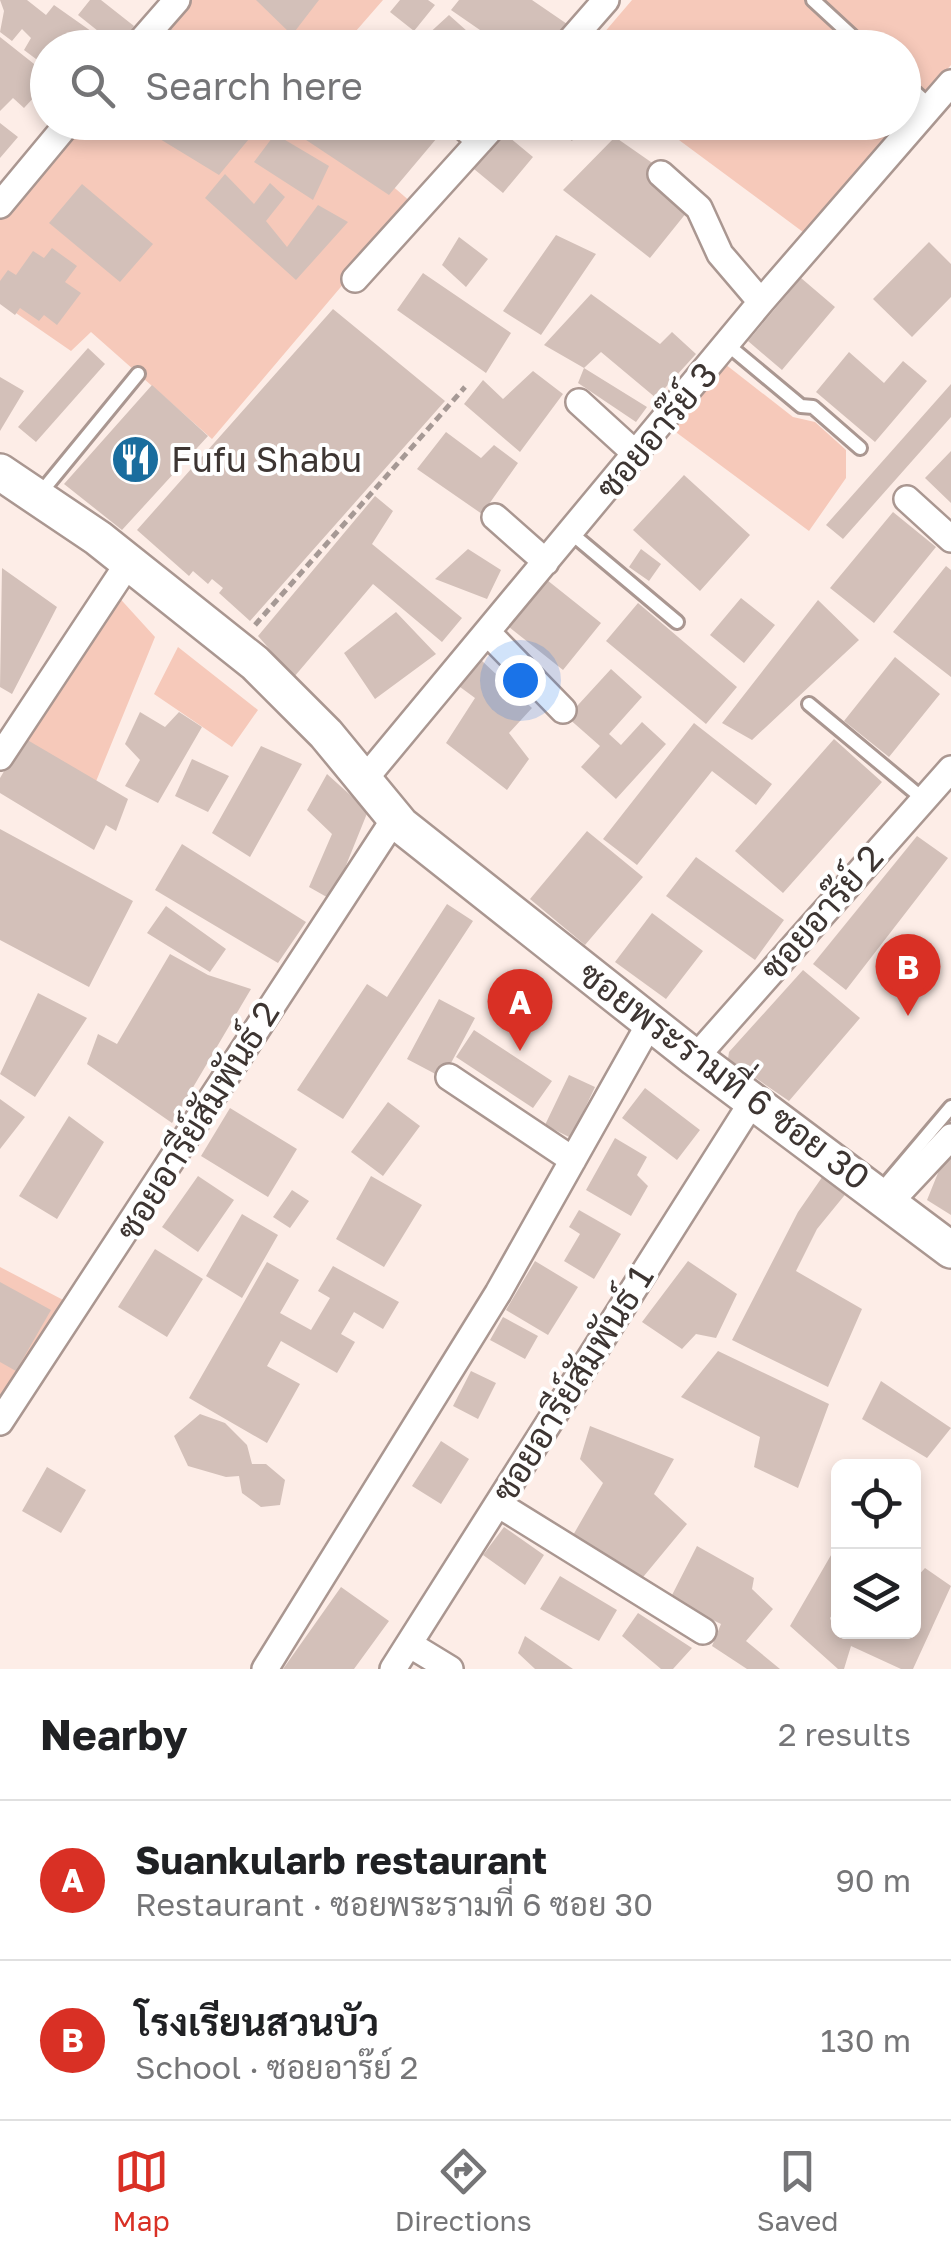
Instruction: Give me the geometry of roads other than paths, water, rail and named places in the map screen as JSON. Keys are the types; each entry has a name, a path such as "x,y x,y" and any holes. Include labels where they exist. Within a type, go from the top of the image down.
{"street":[{"path":"151,30 177,0"},
{"path":"580,30 606,0"},
{"name":"ซอยอาร๊ย์ 3","path":"921,118 951,83"},
{"path":"0,205 54,140"},
{"path":"355,279 481,140"},
{"name":"ซอยอาร๊ย์ 3","path":"364,781 729,346 761,302 902,140"},
{"path":"661,174 698,208 720,254 761,302"},
{"path":"578,402 637,455"},
{"name":"ซอยพระรามที่ 6 ซอย 30","path":"0,472 129,562 255,663 326,734 395,818 695,1058 951,1250"},
{"path":"907,499 951,540"},
{"path":"494,517 546,562"},
{"path":"0,756 129,562"},
{"path":"487,632 563,710"},
{"name":"ซอยอาร๊ย์ 2","path":"695,1058 951,769"},
{"name":"ซอยอารีย์สัมพันธ์ 2","path":"0,1422 395,818"},
{"path":"265,1669 498,1294 651,1022"},
{"path":"449,1077 573,1160"},
{"name":"ซอยอารีย์สัมพันธ์ 1","path":"393,1669 754,1099"},
{"path":"884,1198 951,1136"},
{"path":"498,1504 704,1631"},
{"path":"408,1644 450,1669"}],"lane":[{"path":"812,0 845,30"},
{"path":"921,98 931,107"},
{"path":"729,346 800,406 814,407 860,448"},
{"path":"38,496 138,374"},
{"path":"570,533 678,622"},
{"path":"809,704 922,798"},
{"path":"884,1198 951,1106"}],"place":[{"name":"Fufu Shabu","path":"136,460"},
{"name":"โรงเรียนสวนบัว","path":"908,1016"},
{"name":"Suankularb restaurant","path":"520,1051"}]}
